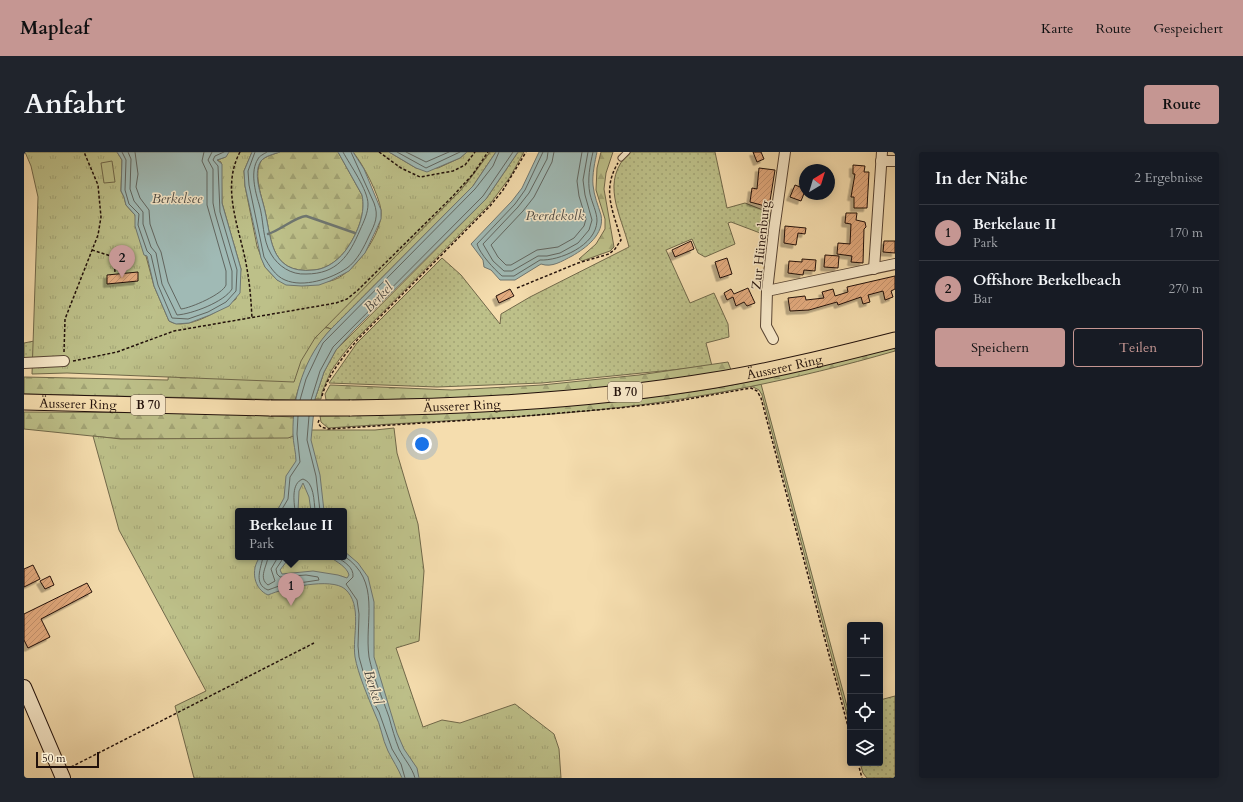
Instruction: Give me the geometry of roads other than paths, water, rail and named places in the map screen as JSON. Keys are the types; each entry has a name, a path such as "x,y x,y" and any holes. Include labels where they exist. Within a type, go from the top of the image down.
{"main road":[{"name":"Äusserer Ring","path":"24,402 271,408 350,408 402,407 514,401 627,391 714,380 770,370 895,340"}],"street":[{"name":"Zur Hünenburg","path":"773,339 768,333 766,326 767,291 785,152"},
{"path":"874,269 881,156 895,161"},
{"path":"767,291 895,264"},
{"path":"24,362 64,361"},
{"path":"24,687 62,775"}],"lane":[{"path":"621,158 627,152"}],"water":[{"name":"Berkelsee","path":"117,152 229,152 226,157 217,160 222,164 222,203 241,269 240,293 229,306 189,323 176,324 169,321 154,286 147,256 144,255 135,226 135,215 126,205 121,191 122,160"},
{"path":"252,152 280,152 270,155 261,161 257,176 274,250 287,266 299,270 314,270 324,268 342,255 352,241 360,222 363,208 362,195 338,152 353,152 364,169 381,210 381,219 365,253 349,271 319,285 302,286 286,285 277,280 265,267 261,258 245,186 244,171"},
{"path":"389,152 467,152 460,158 427,172 416,168"},
{"name":"Berkel","path":"496,152 518,152 486,199 354,330 336,350 324,372 315,399 311,440 320,475 324,508 311,508 309,497 303,483 299,491 298,508 279,508 284,498 286,476 296,461 293,420 298,391 307,364 314,351 331,329 473,186"},
{"name":"Peerdekolk","path":"539,152 597,152 593,181 594,193 601,215 600,228 593,240 588,245 564,260 553,265 541,264 515,280 500,280 491,270 484,267 483,260 471,244 512,201 522,188"},
{"name":"Berkel","path":"347,554 358,563 368,577 374,602 374,657 397,733 404,749 417,768 419,778 402,778 386,746 379,723 356,664 354,649 356,621 354,603 345,589 329,584 319,584 285,589 268,595 259,588 254,573 258,560 288,560 280,570 282,574 313,571 347,578 349,575 348,572 334,560 347,560"}],"waterway":[{"path":"268,234 306,216 355,233"}],"place":[{"name":"Offshore Berkelbeach","path":"122,278"},
{"name":"Berkelaue II","path":"291,606"}]}
